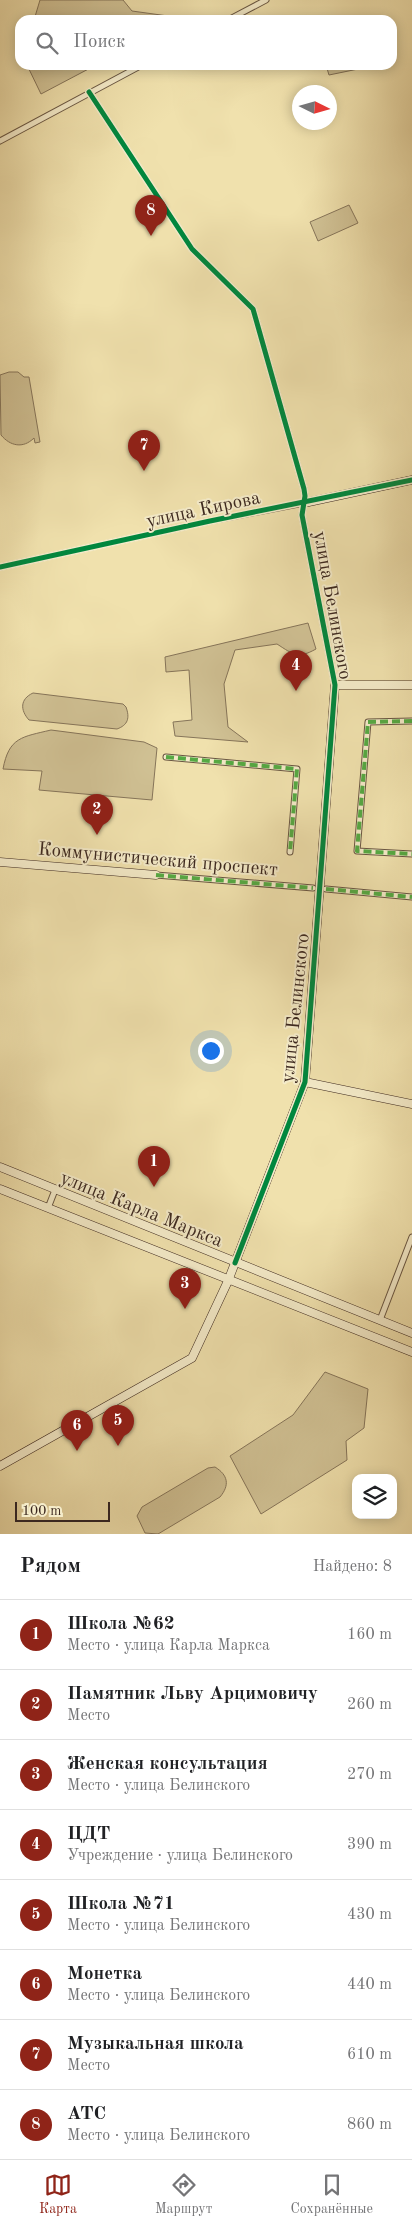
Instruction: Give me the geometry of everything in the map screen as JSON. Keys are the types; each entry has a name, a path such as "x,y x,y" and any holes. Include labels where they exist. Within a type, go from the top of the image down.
{"street":[{"path":"238,15 266,0"},
{"path":"0,141 132,70"},
{"name":"улица Белинского","path":"0,1466 192,1358 228,1281 305,1082 335,685 302,515 304,489 253,309 192,249 160,203 89,92"},
{"name":"улица Кирова","path":"0,567 210,521 412,480"},
{"path":"335,685 412,685"},
{"path":"412,721 368,722 357,851 412,854"},
{"path":"166,757 297,769 290,852"},
{"name":"Коммунистический проспект","path":"0,862 313,888"},
{"path":"326,889 412,897"},
{"path":"305,1082 412,1104"},
{"name":"улица Карла Маркса","path":"0,1167 412,1333"},
{"name":"улица Карла Маркса","path":"0,1189 228,1281 412,1352"},
{"path":"48,1208 55,1190"},
{"path":"380,1320 412,1237"}],"shaded area":[{"path":"40,0 123,0 132,11 161,15 36,15"},
{"path":"29,70 87,70 41,94"},
{"path":"328,70 353,70 329,75"},
{"path":"349,205 358,223 318,241 310,222"},
{"path":"18,372 24,377 29,377 40,442 35,443 34,438 25,444 17,445 8,442 1,435 0,375"},
{"path":"308,623 316,649 305,654 296,654 277,644 235,650 224,684 228,727 248,742 175,736 173,722 192,720 189,670 166,672 165,657"},
{"path":"33,693 123,704 126,707 128,718 124,725 117,729 29,720 24,712 23,705 26,698"},
{"path":"51,730 144,742 157,748 152,800 39,790 42,771 3,769 13,744 25,737"},
{"path":"325,1372 368,1389 364,1428 346,1441 347,1460 261,1514 230,1456 293,1415"},
{"path":"215,1467 223,1473 226,1480 225,1488 220,1497 158,1534 145,1533 137,1516 142,1507 208,1468"}],"marked path":[{"path":"412,721 368,722 357,851 412,854"},
{"path":"166,757 297,769 290,852"},
{"path":"156,875 313,888"},
{"path":"326,889 412,897"}],"cycle path":[{"path":"89,92 192,249 253,309 304,489 305,496 302,515 335,685 305,1082 235,1263"},
{"path":"0,567 210,521 412,480"}],"place":[{"name":"АТС","path":"151,236"},
{"name":"Музыкальная школа","path":"144,471"},
{"name":"ЦДТ","path":"296,691"},
{"name":"Памятник Льву Арцимовичу","path":"97,835"},
{"name":"Школа №62","path":"154,1187"},
{"name":"Женская консультация","path":"185,1309"},
{"name":"Школа №71","path":"118,1446"},
{"name":"Монетка","path":"77,1451"}]}
